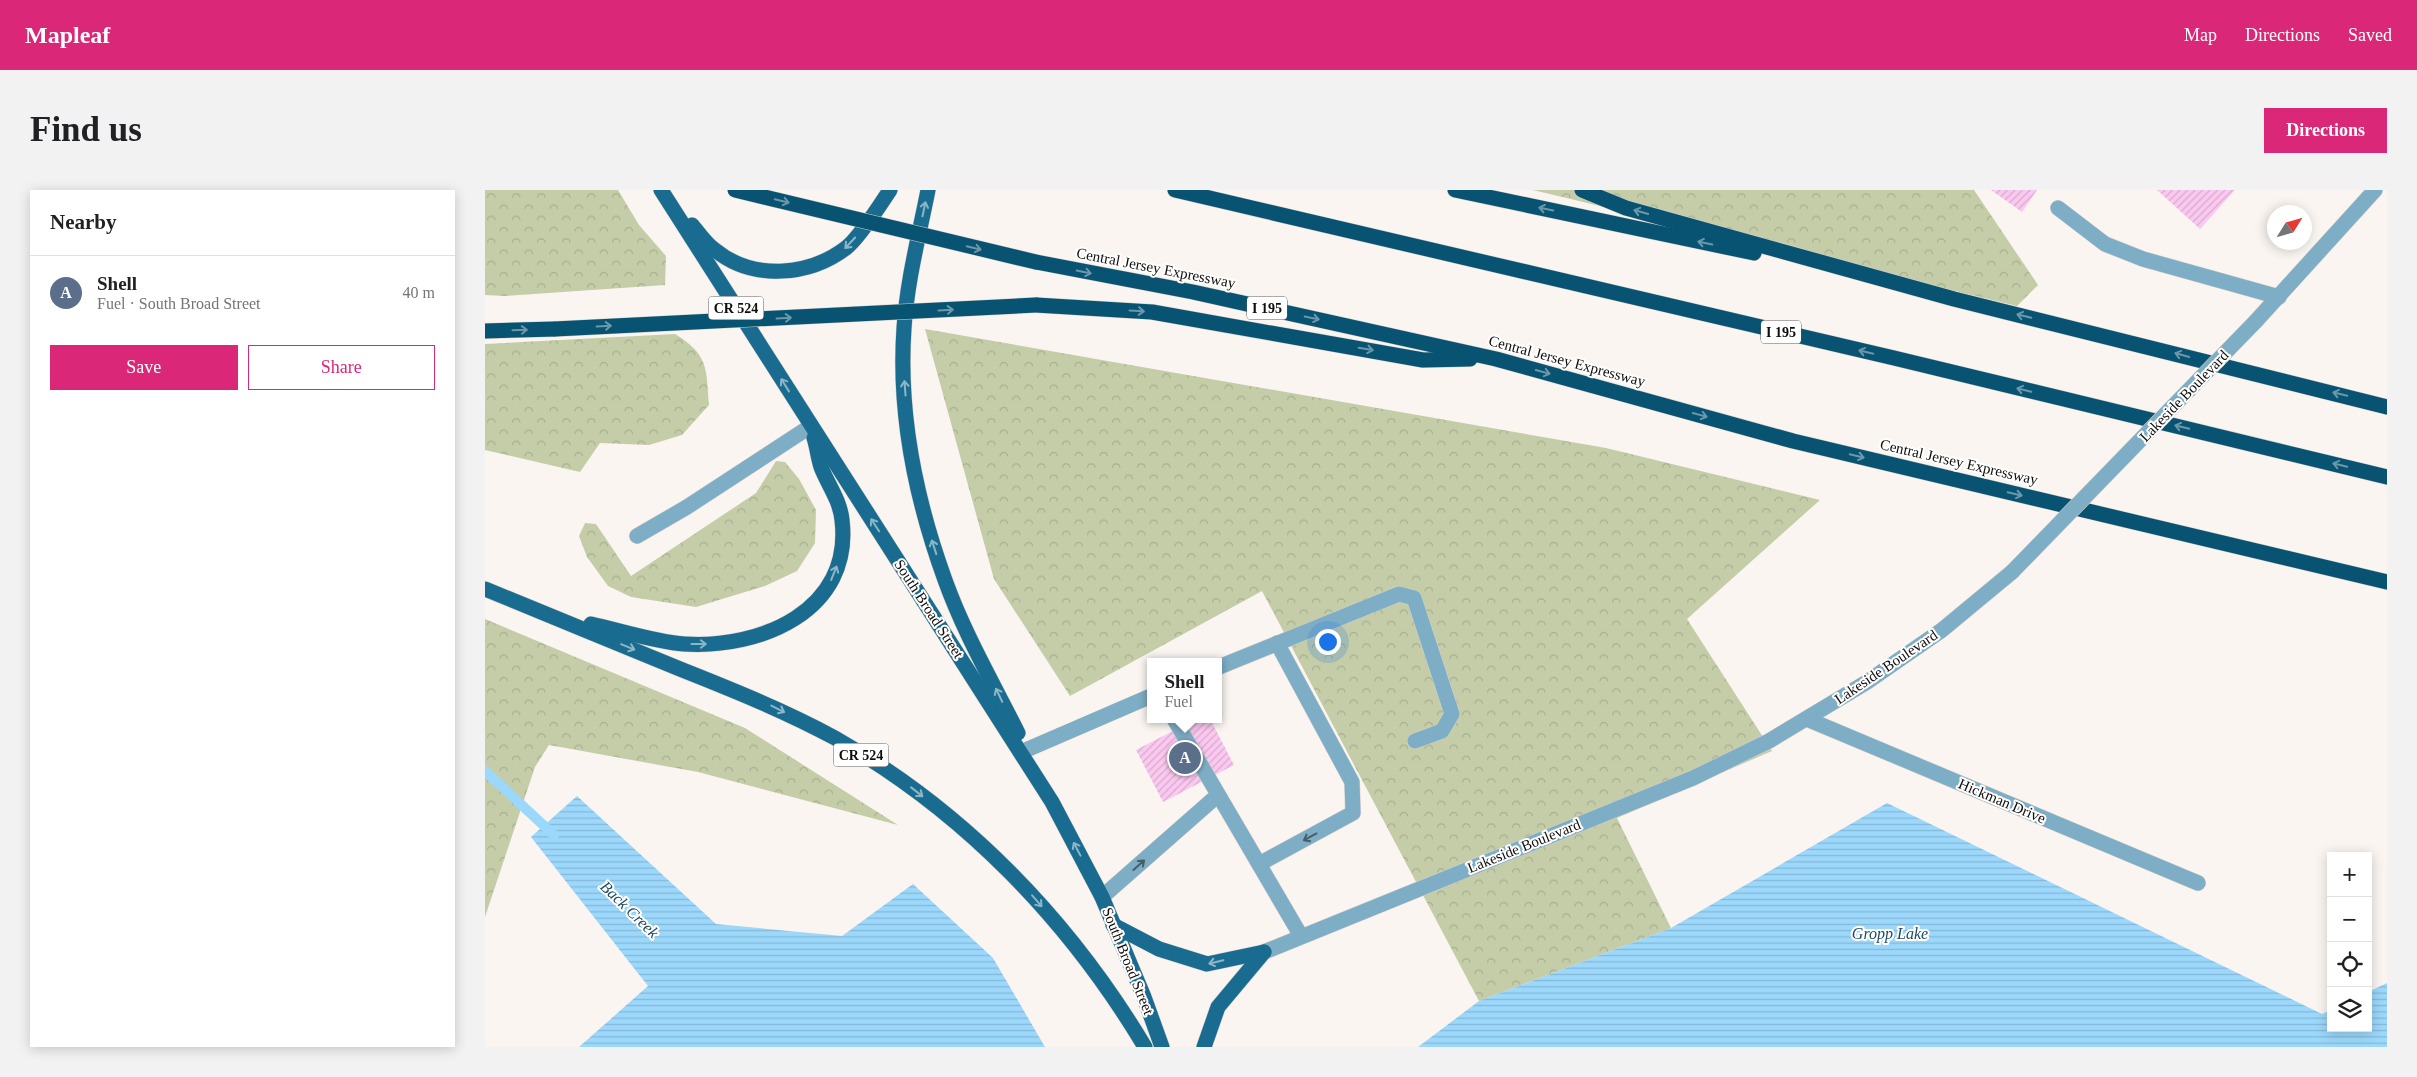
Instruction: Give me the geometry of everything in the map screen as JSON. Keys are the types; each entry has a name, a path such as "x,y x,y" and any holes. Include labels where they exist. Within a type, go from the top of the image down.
{"highway":[{"name":"Central Jersey Expressway","path":"735,190 1036,262 1193,292 1496,359 1793,441 2387,582"},
{"name":"I 195","path":"1175,190 1894,358 2387,477"},
{"path":"1455,190 1890,282"},
{"path":"1582,190 1626,208 1890,282 2387,406"},
{"path":"485,331 1036,305 1152,312 1423,360 1496,359"}],"main road":[{"path":"662,190 715,250 738,264 767,272 797,271 823,262 848,247 890,190"},
{"name":"South Broad Street","path":"662,190 1052,802 1102,897 1144,997 1161,1047"},
{"path":"928,190 909,282 904,329 904,376 909,439 922,508 945,580 1052,802"},
{"path":"548,615 683,644 732,642 761,635 797,618 818,601 834,577 842,551 842,520 837,498 821,467 811,426"},
{"name":"South Broad Street","path":"485,589 770,705 835,739 909,786 967,832 1021,882 1078,948 1121,1007 1145,1047"},
{"path":"1113,925 1159,949 1207,964 1263,952"},
{"path":"1204,1047 1217,1007 1263,952"}],"street":[{"name":"Lakeside Boulevard","path":"1263,952 1693,778 1769,741 1867,682 1934,635 2012,572 2257,321 2375,190"},
{"path":"2058,208 2105,244 2143,259 2279,297"},
{"path":"637,536 687,507 811,426"},
{"path":"1222,666 1399,594 1414,598 1452,714 1442,731 1415,741"},
{"path":"1259,864 1353,814 1353,782 1277,642"},
{"path":"1026,750 1147,698"},
{"name":"Hickman Drive","path":"1807,718 2198,883"},
{"path":"1176,723 1301,936"},
{"path":"1102,897 1218,795"}],"green space":[{"path":"485,190 618,190 639,225 666,256 665,285 505,296 485,295"},
{"path":"1533,190 1974,190 2038,285 2017,306"},
{"path":"925,329 1606,448 1820,500 1687,619 1772,751 1617,818 1671,928 1479,1001 1262,591 1070,696 994,579"},
{"path":"675,334 694,349 704,364 709,405 682,435 649,445 600,443 580,472 485,450 485,344"},
{"path":"776,461 785,462 799,479 816,510 815,543 797,571 765,586 696,607 631,597 608,586 587,557 579,536 585,523 596,524 631,576 756,493"},
{"path":"485,619 745,728 898,825 698,772 549,745 535,767 485,917"}],"water":[{"path":"577,796 716,924 842,936 913,884 993,958 1045,1047 579,1047 648,986 531,837"},
{"name":"Gropp Lake","path":"1887,803 2322,1014 2327,1012 2327,1032 2372,1032 2372,990 2387,983 2387,1047 1418,1047 1479,1001 1671,928"}],"building":[{"path":"1991,190 2037,190 2022,212"},
{"path":"2157,190 2235,190 2200,229"},
{"path":"1188,723 1212,723 1234,765 1163,802 1136,750"}],"waterway":[{"name":"Back Creek","path":"485,771 554,835"}],"place":[{"name":"Shell","path":"1185,758"}]}
